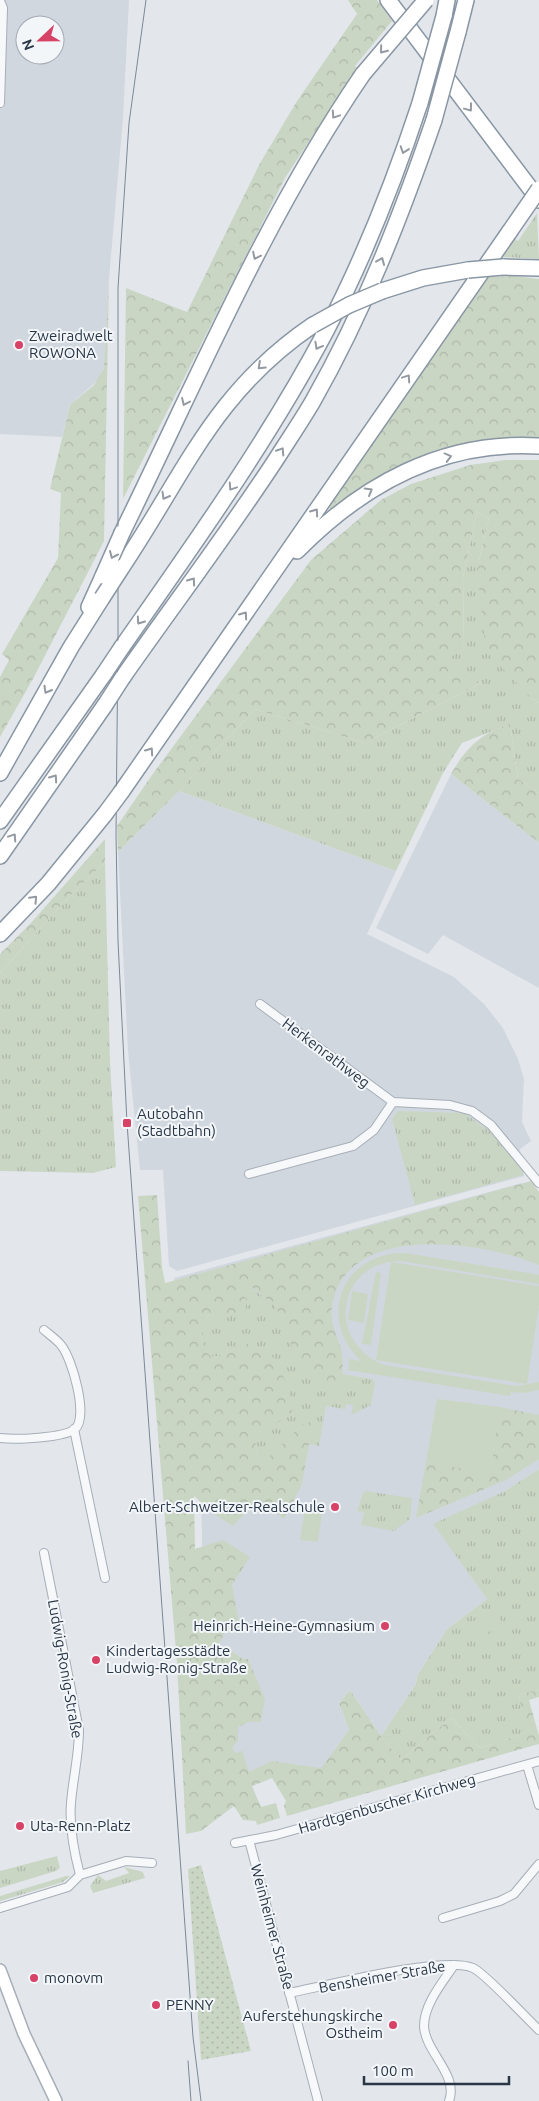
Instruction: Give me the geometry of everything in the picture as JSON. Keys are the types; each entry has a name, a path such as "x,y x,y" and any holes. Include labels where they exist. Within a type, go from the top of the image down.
{"highway":[{"path":"388,0 539,200"},
{"path":"71,647 122,533 276,216 328,126 363,74 426,0"},
{"path":"0,821 104,674 255,453 302,374 344,296 387,196 420,104 447,0"},
{"path":"0,856 123,677 250,499 312,403 341,350 367,294 399,216 434,120 466,0"},
{"path":"0,934 48,884 122,791 539,189"},
{"path":"0,773 71,647 122,568 183,465 224,406 275,353 313,326 349,305 382,291 423,278 468,270 503,267 539,268"},
{"path":"268,581 340,510 364,493 402,473 447,456 476,450 506,446 539,446"}],"main road":[{"path":"0,1970 24,2034 56,2101"}],"street":[{"path":"0,0 4,8 0,103"},
{"name":"Herkenrathweg","path":"260,1004 393,1102"},
{"path":"249,1174 353,1146 374,1130 393,1102 450,1105 472,1111 491,1125 539,1183"},
{"path":"44,1330 62,1346 71,1366 79,1398 81,1418 74,1429 105,1578"},
{"path":"0,1438 28,1439 74,1429"},
{"name":"Ludwig-Ronig-Straße","path":"44,1553 79,1730 79,1748 71,1803 71,1830 80,1875"},
{"name":"Hardtgenbuscher Kirchweg","path":"235,1843 276,1835 539,1761"},
{"path":"527,1765 539,1805"},
{"name":"Weinheimer Straße","path":"249,1840 318,2101"},
{"path":"0,1908 68,1887 80,1875 126,1861 152,1864"},
{"path":"443,1918 500,1901 514,1894 539,1864"},
{"path":"449,2101 451,2096 448,2079 428,2044 424,2026 432,2000 454,1965"},
{"name":"Bensheimer Straße","path":"290,1993 428,1966 454,1965 474,1968 539,2030"}],"shaded area":[{"path":"0,0 129,0 123,118 109,279 105,364 99,379 70,405 62,437 0,434"},
{"path":"451,774 539,843 539,988 443,935 428,954 376,928"},
{"path":"179,791 396,871 367,934 454,977 484,1004 503,1028 518,1059 524,1079 522,1122 531,1141 520,1149 524,1176 177,1271 169,1266 163,1170 140,1170 128,1051 118,852"},
{"name":"Albert-Schweitzer-Realschule","path":"522,1183 539,1206 539,1469 505,1491 487,1599 447,1629 417,1676 416,1684 381,1736 350,1690 339,1703 349,1730 321,1769 272,1778 252,1786 234,1806 204,1644 201,1484 192,1363 174,1278"}],"green space":[{"path":"348,0 377,0 392,21 355,66 357,68 285,178 123,499 126,288 187,312 259,165 297,101 357,14"},
{"path":"537,213 539,259 502,257 515,239 518,241"},
{"path":"513,276 539,279 539,438 508,439 387,474 362,488 331,511 329,507 488,277"},
{"path":"109,279 104,541 34,677 0,737 0,677 9,660 2,654 58,558 61,493 50,489 70,405 94,385 104,368"},
{"path":"505,460 539,460 539,703 531,698 486,651 477,569 489,518 477,512 463,577 464,649 445,660 481,683 365,743 255,709 179,791 118,852 117,826 152,775 311,560 381,500 411,484 470,465"},
{"path":"477,512 489,518 477,569 531,698 539,703 539,793 518,779 510,724 462,743 443,773 396,871 179,791 255,709 365,743 481,683 444,660 464,649 463,577"},
{"path":"510,724 518,779 539,793 539,843 451,774 462,756 475,743 491,732"},
{"path":"105,839 105,862 65,901 0,973 0,954 30,924"},
{"path":"105,862 110,1062 116,1167 93,1173 0,1171 0,973 65,901"},
{"path":"398,1111 464,1113 490,1131 523,1170 523,1175 415,1205 392,1119"},
{"path":"531,1181 539,1192 539,1265 487,1250 455,1245 423,1244 392,1248 365,1258 345,1276 333,1301 331,1314 342,1354 343,1387 327,1388 291,1345 283,1320 273,1304 251,1287 238,1292 247,1299 245,1316 208,1315 204,1326 203,1342 210,1356 221,1356 249,1343 273,1357 288,1386 292,1412 255,1440 257,1455 261,1465 303,1424 314,1421 316,1425 309,1444 302,1484 284,1519 258,1499 233,1526 214,1514 194,1496 195,1549 223,1540 250,1557 232,1585 239,1622 247,1621 248,1626 244,1631 225,1632 215,1651 221,1656 228,1649 243,1659 248,1659 265,1699 261,1722 249,1722 238,1727 238,1741 232,1748 236,1753 242,1751 249,1772 272,1761 321,1768 349,1730 339,1703 350,1690 381,1736 401,1760 451,1718 480,1748 525,1733 519,1695 539,1690 539,1697 529,1700 539,1736 539,1744 287,1816 284,1806 286,1801 272,1778 252,1786 261,1807 276,1803 280,1818 257,1825 256,1821 243,1820 234,1806 201,1831 186,1834 177,1663 138,1196 157,1195 162,1267 165,1283"},
{"path":"405,1253 535,1274 539,1275 539,1284 401,1261 379,1265 363,1274 352,1288 346,1304 347,1322 353,1339 365,1354 384,1365 517,1386 539,1382 539,1390 524,1393 511,1392 510,1396 348,1370 349,1359 361,1361 347,1344 340,1326 339,1308 342,1290 352,1275 365,1263 383,1256"},
{"path":"391,1262 539,1286 539,1305 527,1384 376,1360"},
{"path":"376,1272 381,1273 371,1345 362,1344"},
{"path":"250,1287 273,1304 283,1320 291,1345 343,1387 342,1374 372,1379 375,1383 371,1405 351,1415 353,1405 346,1404 345,1409 326,1406 319,1446 309,1444 316,1425 303,1424 262,1466 257,1455 255,1440 292,1412 249,1343 221,1356 210,1356 203,1348 203,1328 210,1314 229,1298"},
{"path":"352,1291 368,1294 364,1323 348,1320"},
{"path":"437,1399 500,1407 490,1473 426,1462"},
{"path":"500,1407 539,1415 539,1459 506,1480 416,1518 426,1462 490,1473"},
{"path":"539,1469 539,1690 519,1695 526,1733 480,1748 451,1718 401,1760 381,1736 416,1684 417,1676 447,1629 487,1599 433,1524 505,1491"},
{"path":"364,1491 412,1498 410,1519 394,1531 361,1525 364,1512 357,1511"},
{"path":"305,1509 322,1512 318,1542 300,1540"},
{"path":"492,1608 502,1622 481,1638 470,1624"},
{"path":"57,1856 60,1868 56,1871 0,1888 0,1871"},
{"path":"201,1865 251,2051 201,2060 188,1869"},
{"path":"124,1867 143,1872 145,1878 93,1893 90,1886 98,1875 106,1881 129,1873"},
{"path":"70,1876 63,1882 0,1901 0,1896"}],"tram line":[{"path":"146,0 129,123 118,288 116,835 118,941 127,1123 193,2037 201,2101"},
{"path":"188,2061 191,2101"}],"place":[{"name":"Zweiradwelt ROWONA","path":"19,345"},
{"name":"Autobahn (Stadtbahn)","path":"127,1123"},
{"name":"Albert-Schweitzer-Realschule","path":"335,1507"},
{"name":"Heinrich-Heine-Gymnasium","path":"385,1626"},
{"name":"Kindertagesstädte Ludwig-Ronig-Straße","path":"96,1660"},
{"name":"Uta-Renn-Platz","path":"20,1826"},
{"name":"monovm","path":"34,1978"},
{"name":"PENNY","path":"156,2005"},
{"name":"Auferstehungskirche Ostheim","path":"393,2025"}]}
